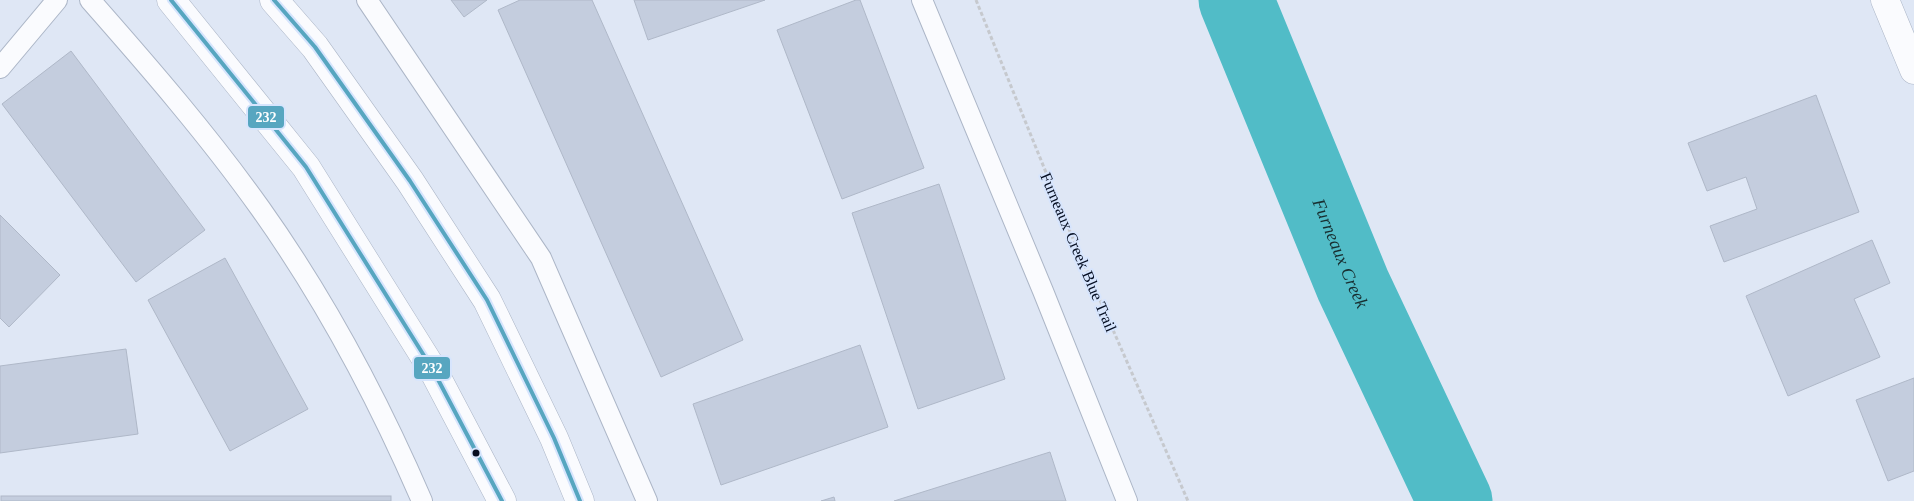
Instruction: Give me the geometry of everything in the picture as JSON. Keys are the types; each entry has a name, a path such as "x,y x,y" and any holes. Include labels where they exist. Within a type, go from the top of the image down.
{"street":[{"path":"171,0 306,167 433,370 502,501"},
{"path":"274,0 314,47 410,181 487,300 554,438 580,501"},
{"path":"1886,0 1914,70"}],"lane":[{"path":"0,68 57,0"},
{"path":"90,0 170,91 260,208 335,323 402,454 422,501"},
{"path":"367,0 541,258 647,501"},
{"path":"922,0 1043,291 1127,501"}],"path":[{"name":"Furneaux Creek Blue Trail","path":"976,0 1071,234 1188,501"}],"building":[{"path":"451,0 487,0 464,17"},
{"path":"520,0 592,0 743,340 661,377 498,10"},
{"path":"634,0 765,0 648,40"},
{"path":"860,0 924,168 842,199 777,30"},
{"path":"71,51 205,230 136,282 2,104"},
{"path":"1816,95 1859,212 1724,262 1710,226 1757,209 1746,177 1707,191 1688,143"},
{"path":"939,184 1005,379 918,409 852,213"},
{"path":"0,215 60,275 9,327 0,318"},
{"path":"1872,240 1890,283 1854,299 1880,357 1788,396 1746,296"},
{"path":"225,258 308,409 230,451 148,300"},
{"path":"860,345 888,427 721,485 693,404"},
{"path":"126,349 138,434 0,453 0,366"},
{"path":"1914,378 1914,471 1888,481 1856,400"},
{"path":"1050,452 1066,501 894,501"},
{"path":"1,496 391,496 391,501 1,501"},
{"path":"834,497 835,501 821,501"}],"waterway":[{"name":"Furneaux Creek","path":"1236,0 1353,285 1455,501"}],"transit line":[{"name":"232","path":"171,0 306,167 433,370 502,501"},
{"name":"232","path":"274,0 315,47 410,181 487,300 554,438 580,501"}]}
